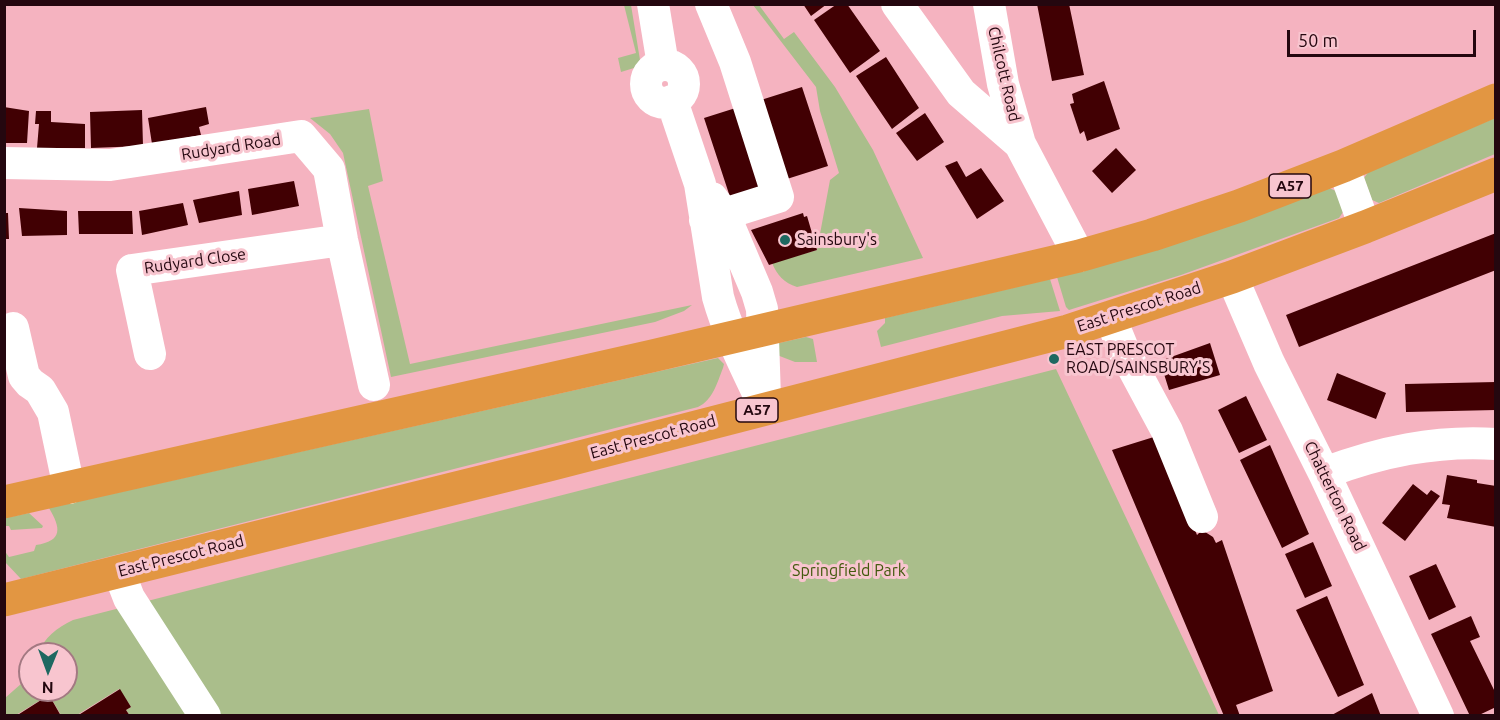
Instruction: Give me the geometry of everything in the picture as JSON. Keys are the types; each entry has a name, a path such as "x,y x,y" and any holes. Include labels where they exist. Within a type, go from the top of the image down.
{"highway":[{"name":"A57","path":"4,502 732,338 1079,256 1152,235 1343,166 1496,100"},
{"name":"East Prescot Road","path":"4,600 549,465 975,355 1110,317 1232,277 1496,174"}],"street":[{"path":"653,4 663,65 657,66 649,74 646,85 655,100 672,101 700,184 715,217 757,292 762,309 764,330 765,408"},
{"path":"711,4 735,62 778,197 715,217"},
{"path":"897,4 961,93 1020,144 1079,256"},
{"name":"Chilcott Road","path":"989,4 1003,84 1020,144"},
{"name":"Rudyard Road","path":"4,163 110,165 301,136 329,169 374,385"},
{"path":"1343,166 1365,227"},
{"path":"715,217 718,297 732,338 765,408"},
{"name":"Rudyard Close","path":"150,354 132,270 342,240"},
{"name":"Chatterton Road","path":"1232,277 1269,363 1324,473 1438,716"},
{"path":"1110,317 1124,351 1167,431 1202,517"},
{"path":"13,328 24,376 47,400 53,412 69,488"},
{"path":"1324,473 1380,454 1426,445 1461,442 1496,444"},
{"path":"119,572 129,598 206,716"}],"green space":[{"path":"624,5 631,5 640,60 634,68 621,72 618,58 636,53"},
{"path":"753,5 759,5 784,39 794,32 835,87 873,150 923,258 797,287 785,281 776,271 772,263 817,250 830,180 839,173 820,111 816,87"},
{"path":"369,109 383,181 368,186 410,364 692,305 684,311 655,322 391,377 343,153 330,134 310,118"},
{"path":"1495,118 1495,154 1379,203 1372,200 1364,178 1369,171"},
{"path":"1329,188 1336,191 1343,212 1339,218 1181,275 1069,310 1066,307 1057,277"},
{"path":"1050,279 1060,311 1002,316 881,347 877,331 885,323 885,318"},
{"path":"806,337 813,339 817,362 795,362 777,355 779,343"},
{"path":"718,358 724,364 716,385 711,396 698,407 21,579 5,562 4,550 9,557 34,551 36,545 55,537 56,522 49,508"},
{"name":"Springfield Park","path":"1056,369 1219,715 130,716 126,710 131,707 119,689 77,715 61,715 53,702 78,702 78,642 45,642 62,626 73,620"},
{"path":"29,513 43,526 42,528 11,530 9,526 6,526 5,531 5,518"},
{"name":"Springfield Park","path":"18,687 18,702 37,702 16,715 5,716 5,698"}],"building":[{"path":"803,4 827,4 811,16"},
{"path":"837,4 847,4 880,51 850,73 814,20"},
{"path":"1037,4 1069,4 1084,75 1052,81"},
{"path":"886,57 919,108 892,129 856,76"},
{"path":"1104,81 1120,129 1087,141 1084,131 1080,134 1070,104 1074,103 1072,94"},
{"path":"802,87 828,166 730,197 704,118"},
{"path":"4,107 29,111 27,143 4,143"},
{"path":"206,107 209,124 199,127 201,135 152,144 148,118"},
{"path":"142,110 143,146 91,148 90,112"},
{"path":"36,111 51,111 51,122 85,124 85,148 37,148 39,124 35,124"},
{"path":"925,113 944,142 917,161 896,133"},
{"path":"1116,148 1136,170 1112,193 1092,171"},
{"path":"957,161 966,177 981,168 1004,201 977,219 945,166"},
{"path":"294,181 299,206 252,215 248,189"},
{"path":"239,191 242,215 199,223 193,200"},
{"path":"183,203 188,225 142,235 139,211"},
{"path":"19,208 67,211 67,235 22,236"},
{"path":"78,211 132,211 133,234 79,234"},
{"path":"4,213 8,213 9,239 4,239"},
{"name":"Sainsbury's","path":"803,213 804,217 807,216 817,250 769,265 751,230"},
{"path":"1496,233 1496,270 1299,347 1286,315"},
{"path":"1210,343 1220,375 1169,390 1160,361"},
{"path":"1337,373 1386,393 1376,419 1327,400"},
{"path":"1496,382 1496,410 1406,412 1405,384"},
{"path":"1246,396 1267,440 1239,453 1218,410"},
{"path":"1157,436 1197,535 1202,530 1213,537 1216,543 1222,540 1273,691 1236,705 1240,716 1224,716 1112,450"},
{"path":"1270,445 1309,534 1282,548 1240,460"},
{"path":"1447,475 1496,486 1496,527 1447,518 1450,505 1442,504"},
{"path":"1413,484 1427,495 1431,490 1440,496 1405,541 1382,523"},
{"path":"1313,542 1332,586 1305,598 1285,554"},
{"path":"1436,564 1456,607 1429,620 1409,576"},
{"path":"1327,596 1364,685 1338,697 1296,610"},
{"path":"1471,616 1480,637 1470,641 1496,694 1496,707 1477,716 1470,716 1431,634"},
{"path":"120,689 131,707 126,710 130,716 77,716"},
{"path":"1372,693 1381,716 1330,716"},
{"path":"38,702 53,702 61,716 16,716"}],"place":[{"name":"Sainsbury's","path":"785,240"},
{"name":"EAST PRESCOT ROAD/SAINSBURY'S","path":"1054,359"}]}
